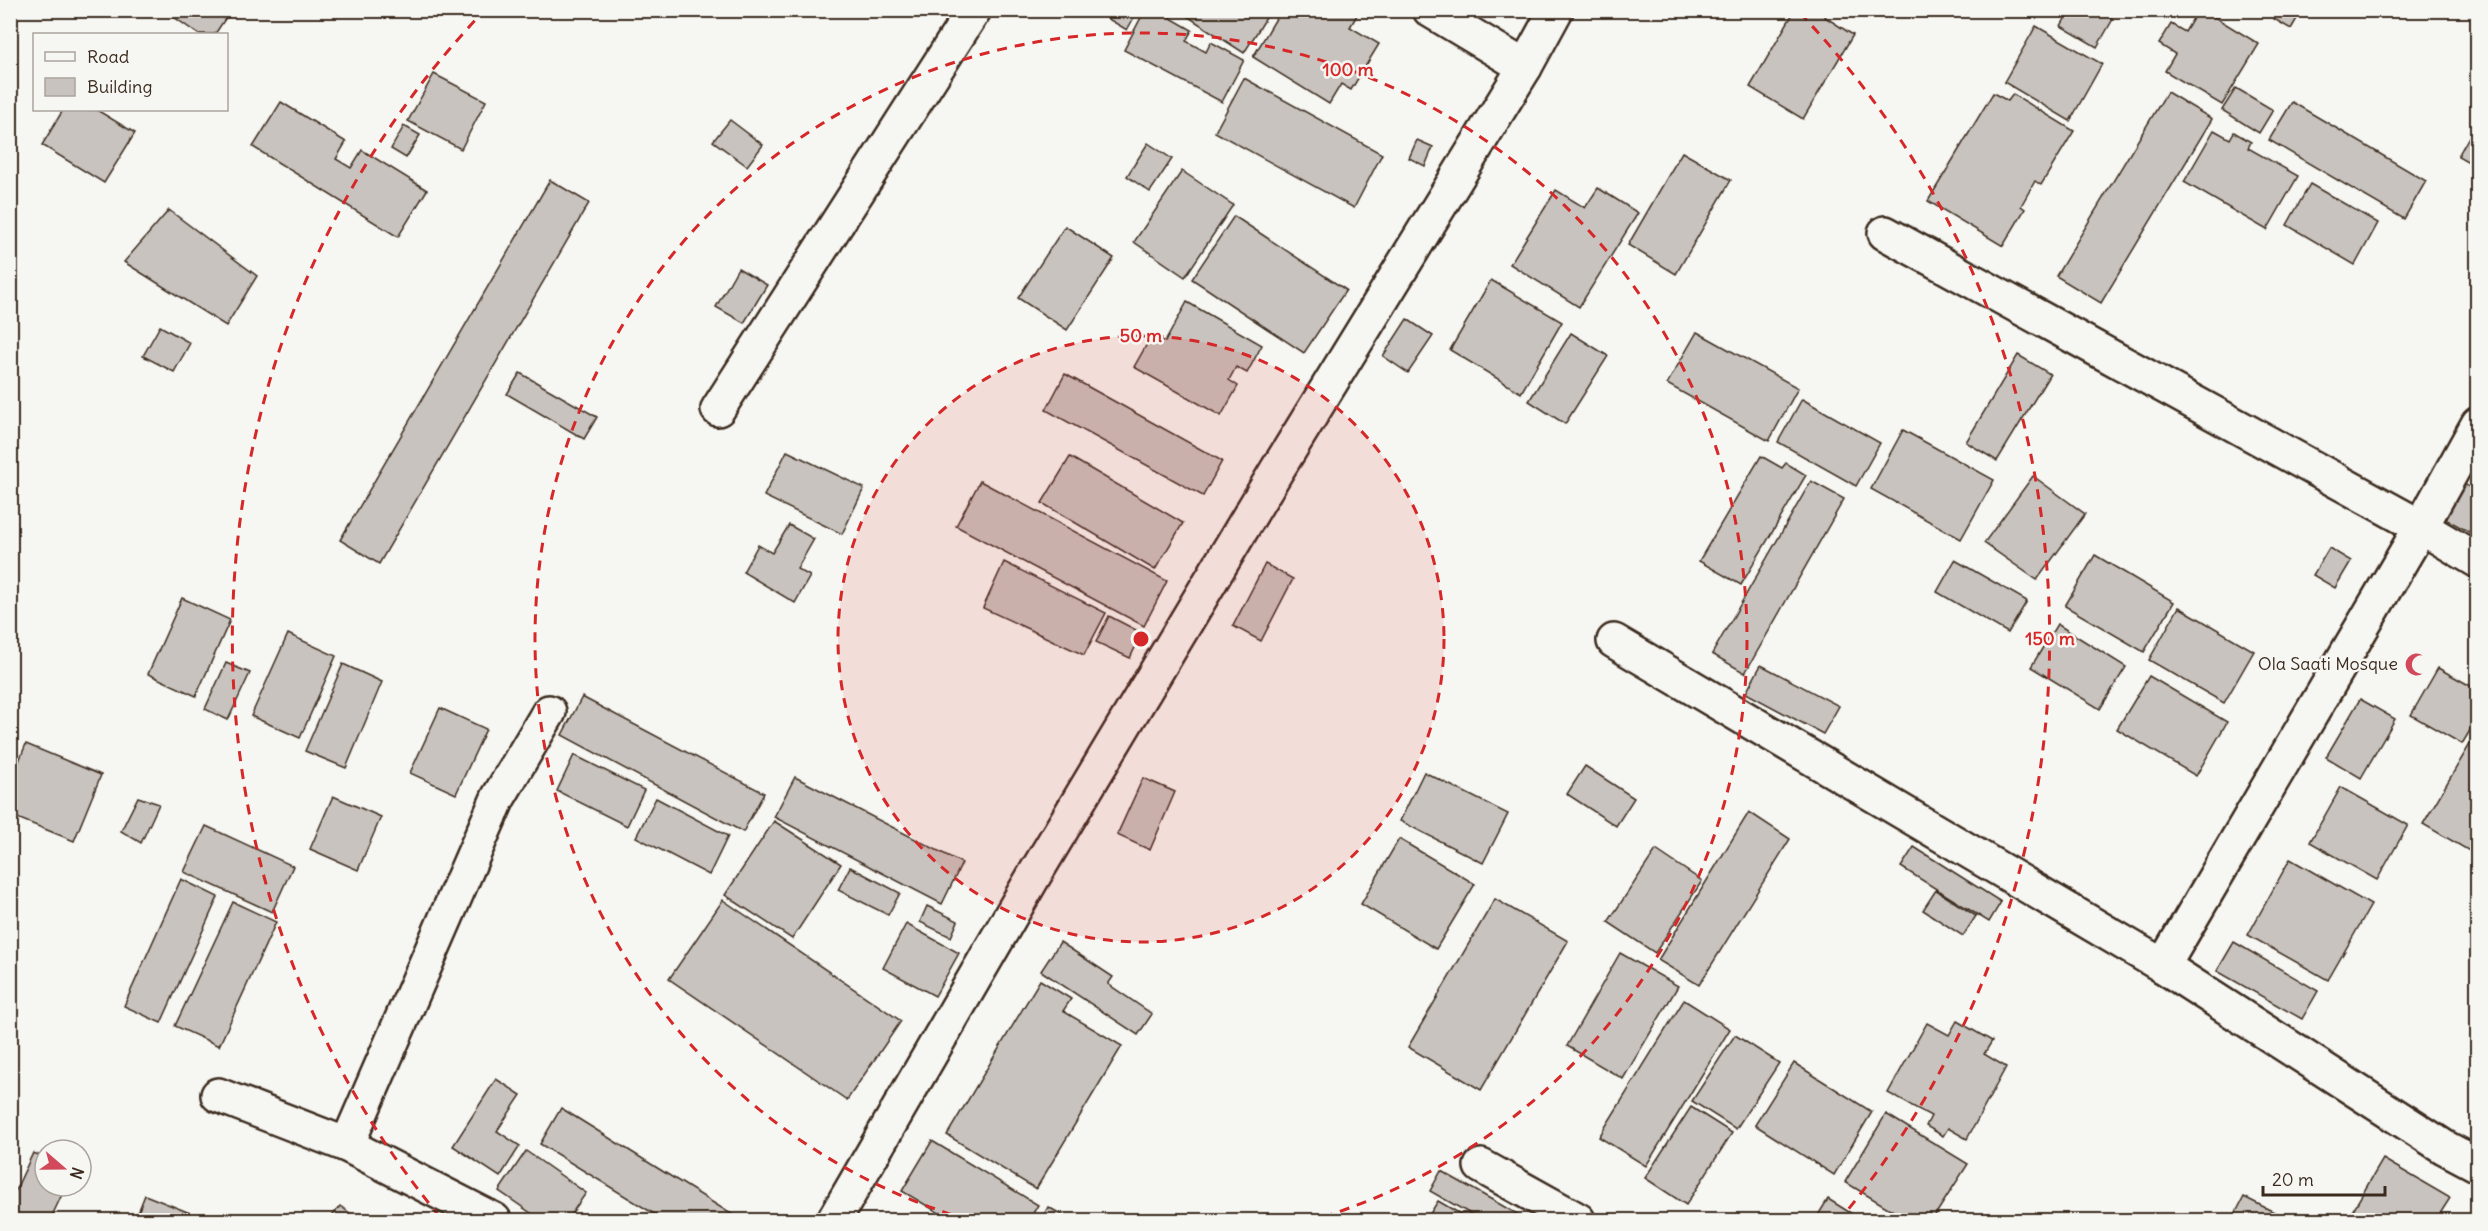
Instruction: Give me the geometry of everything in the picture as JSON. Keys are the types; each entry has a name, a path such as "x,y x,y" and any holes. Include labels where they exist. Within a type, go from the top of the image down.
{"street":[{"path":"718,409 974,10"},
{"path":"1430,10 1525,67"},
{"path":"834,1221 1056,838 1277,470 1525,67 1557,10"},
{"path":"1885,233 2421,527 2478,561"},
{"path":"2163,966 2421,527 2478,424"},
{"path":"1614,640 2163,966 2444,1147 2478,1165"},
{"path":"347,1145 498,798 549,712"},
{"path":"218,1095 347,1145 494,1221"},
{"path":"1481,1167 1578,1221"}],"building":[{"path":"164,10 231,10 216,33 197,33"},
{"path":"1093,10 1138,10 1127,30"},
{"path":"1145,10 1157,10 1192,30 1186,41 1206,52 1211,42 1244,60 1222,102 1124,50"},
{"path":"1191,10 1271,10 1244,53 1187,16"},
{"path":"1281,10 1360,10 1350,27 1379,44 1351,90 1341,84 1329,104 1253,57"},
{"path":"1703,10 1718,10 1713,17"},
{"path":"1795,10 1829,10 1825,17 1853,35 1803,119 1750,87"},
{"path":"2070,10 2098,10 2113,19 2097,47 2061,26"},
{"path":"2198,10 2203,10 2259,44 2222,105 2165,71 2175,54 2159,44 2171,24 2185,32"},
{"path":"2279,10 2302,10 2291,29 2274,19"},
{"path":"2036,26 2102,64 2070,121 2004,82"},
{"path":"434,74 486,101 461,149 408,121"},
{"path":"1244,78 1382,154 1354,208 1215,132"},
{"path":"2236,88 2273,110 2259,133 2222,110"},
{"path":"2167,92 2212,119 2101,303 2056,276"},
{"path":"1993,93 2008,101 2013,94 2074,131 2041,185 2035,181 2021,206 2025,209 2003,246 1928,201"},
{"path":"281,102 346,142 336,159 351,168 362,150 427,190 398,237 253,147"},
{"path":"2292,102 2426,181 2404,219 2269,140"},
{"path":"62,111 99,111 135,133 104,183 42,145"},
{"path":"730,120 763,145 747,166 713,141"},
{"path":"2478,121 2478,167 2458,156"},
{"path":"404,126 420,135 406,158 391,149"},
{"path":"2214,130 2230,139 2234,132 2251,142 2248,148 2298,176 2267,230 2184,182"},
{"path":"1417,140 1433,147 1425,166 1409,158"},
{"path":"1148,143 1172,159 1150,192 1127,176"},
{"path":"1682,152 1731,180 1676,274 1628,245"},
{"path":"1182,171 1233,205 1185,277 1134,242"},
{"path":"550,180 589,203 379,564 340,540"},
{"path":"2310,184 2378,223 2355,265 2287,225"},
{"path":"1598,188 1638,213 1579,307 1510,264 1556,190 1585,208"},
{"path":"169,210 257,276 226,326 124,262"},
{"path":"1234,216 1346,290 1304,353 1192,279"},
{"path":"1065,226 1114,258 1067,330 1018,298"},
{"path":"738,268 767,285 744,323 716,307"},
{"path":"1491,280 1562,322 1521,393 1450,350"},
{"path":"1187,302 1262,345 1247,373 1236,367 1229,380 1238,386 1221,416 1134,367 1152,335 1165,342"},
{"path":"1407,319 1433,336 1408,373 1383,356"},
{"path":"160,326 190,343 174,372 143,356"},
{"path":"1697,332 1798,388 1769,441 1667,384"},
{"path":"1571,333 1608,356 1565,424 1529,401"},
{"path":"2018,355 2050,374 1997,461 1966,442"},
{"path":"520,373 597,417 584,439 507,394"},
{"path":"1065,374 1222,461 1203,496 1046,410"},
{"path":"1802,399 1880,443 1856,486 1778,442"},
{"path":"1903,430 1994,480 1961,539 1871,489"},
{"path":"787,451 864,488 842,534 764,496"},
{"path":"1761,456 1782,468 1786,463 1806,475 1741,585 1699,561"},
{"path":"1070,457 1183,523 1155,570 1042,503"},
{"path":"2033,476 2085,514 2037,580 1984,543"},
{"path":"980,481 1167,581 1144,626 956,526"},
{"path":"1811,481 1844,499 1745,673 1712,654"},
{"path":"2462,483 2478,492 2478,537 2444,518"},
{"path":"789,525 814,539 797,569 810,576 795,603 743,572 758,545 772,553"},
{"path":"2329,548 2351,561 2335,588 2313,575"},
{"path":"2095,555 2174,602 2144,652 2065,606"},
{"path":"1955,560 2027,601 2008,633 1937,592"},
{"path":"1004,562 1106,613 1084,655 983,608"},
{"path":"1265,564 1293,579 1261,641 1233,626"},
{"path":"182,598 230,620 196,696 148,674"},
{"path":"2179,607 2254,651 2224,703 2149,660"},
{"path":"1109,616 1142,633 1130,658 1096,642"},
{"path":"2057,624 2126,667 2100,709 2031,667"},
{"path":"288,634 336,656 300,738 251,716"},
{"path":"226,663 250,673 228,720 205,709"},
{"path":"343,664 382,682 346,768 305,751"},
{"path":"1761,665 1839,706 1823,734 1746,693"},
{"path":"2438,668 2478,690 2478,717 2462,744 2411,715"},
{"path":"2149,676 2227,722 2196,776 2117,729"},
{"path":"582,697 764,793 743,832 562,735"},
{"path":"2360,699 2395,719 2361,778 2326,757"},
{"path":"440,708 486,729 456,794 410,773"},
{"path":"2476,734 2478,735 2478,856 2423,824"},
{"path":"26,744 101,775 74,841 10,815 10,783"},
{"path":"574,755 644,790 627,826 557,791"},
{"path":"1585,766 1634,798 1616,826 1567,794"},
{"path":"1424,772 1508,814 1483,863 1400,821"},
{"path":"795,777 962,863 942,904 774,817"},
{"path":"1143,778 1175,792 1150,850 1117,835"},
{"path":"2341,787 2408,825 2377,880 2310,842"},
{"path":"333,796 381,817 358,870 310,849"},
{"path":"138,797 159,804 141,843 121,831"},
{"path":"656,798 728,836 709,875 636,837"},
{"path":"1749,812 1790,839 1699,985 1658,960"},
{"path":"774,821 841,864 792,939 725,895"},
{"path":"206,826 293,866 272,912 184,872"},
{"path":"1399,839 1475,884 1436,949 1361,904"},
{"path":"1914,847 2001,902 1989,922 1901,867"},
{"path":"1656,850 1702,881 1655,953 1608,922"},
{"path":"2290,859 2371,905 2328,980 2248,935"},
{"path":"850,867 900,893 888,915 838,890"},
{"path":"181,879 218,897 161,1023 124,1006"},
{"path":"1936,890 1976,916 1963,936 1923,910"},
{"path":"1495,899 1568,941 1481,1090 1408,1047"},
{"path":"723,900 901,1021 847,1100 669,979"},
{"path":"233,902 276,922 219,1046 175,1026"},
{"path":"927,906 958,921 951,937 920,922"},
{"path":"906,924 959,953 935,996 883,968"},
{"path":"1060,942 1113,977 1108,984 1152,1014 1138,1035 1041,971"},
{"path":"2234,942 2318,991 2302,1019 2217,971"},
{"path":"1620,953 1678,986 1623,1079 1567,1046"},
{"path":"1040,980 1071,999 1063,1011 1122,1046 1036,1189 947,1135"},
{"path":"1684,1000 1730,1029 1646,1166 1599,1137"},
{"path":"1957,1021 1992,1041 1984,1054 2006,1067 1967,1139 1948,1128 1943,1136 1926,1126 1931,1116 1888,1093 1927,1023 1949,1035"},
{"path":"1735,1035 1779,1063 1736,1129 1692,1101"},
{"path":"1794,1063 1872,1112 1834,1175 1755,1125"},
{"path":"496,1079 521,1095 497,1131 520,1146 500,1177 453,1146"},
{"path":"1691,1107 1732,1133 1686,1205 1645,1178"},
{"path":"561,1108 733,1215 730,1220 664,1220 540,1144"},
{"path":"1886,1114 1968,1164 1932,1220 1908,1220 1845,1182"},
{"path":"932,1141 1038,1205 1029,1220 951,1220 902,1191"},
{"path":"526,1151 586,1193 567,1220 541,1220 499,1191"},
{"path":"33,1153 33,1198 60,1198 50,1220 10,1220 10,1202"},
{"path":"2383,1159 2450,1198 2436,1220 2347,1220"},
{"path":"1441,1171 1526,1219 1481,1220 1430,1191"},
{"path":"145,1195 200,1217 199,1220 135,1220"},
{"path":"2244,1197 2290,1220 2232,1220"},
{"path":"1828,1199 1862,1220 1815,1220"},
{"path":"1438,1201 1471,1220 1426,1220"},
{"path":"340,1206 360,1220 329,1220"},
{"path":"1048,1207 1072,1220 1041,1220"}],"place":[{"name":"Ola Saati Mosque","path":"2416,664"}]}
